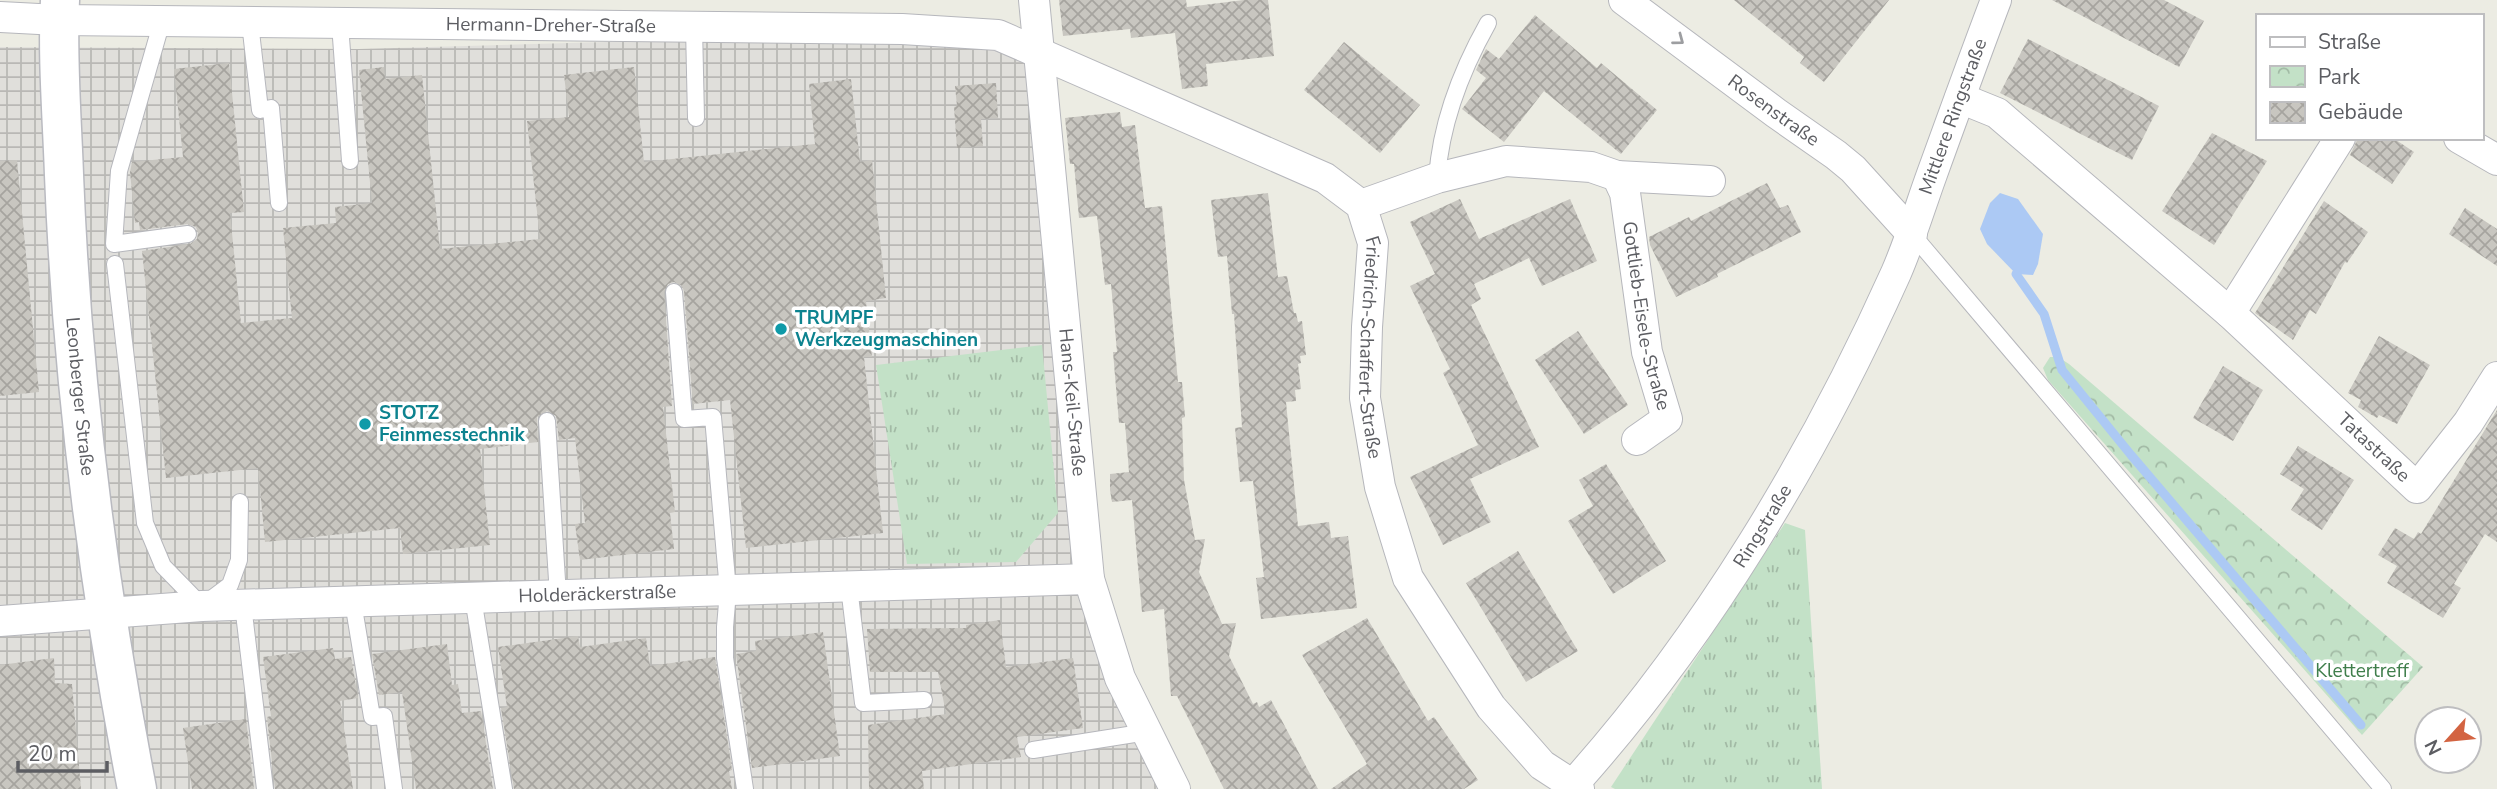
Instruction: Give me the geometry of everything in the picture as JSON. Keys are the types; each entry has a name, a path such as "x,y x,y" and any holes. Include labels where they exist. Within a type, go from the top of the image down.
{"main road":[{"name":"Leonberger Straße","path":"59,10 68,280 84,446 106,613 137,789"}],"street":[{"name":"Hans-Keil-Straße","path":"1034,0 1088,579 1121,678 1175,789"},
{"name":"Rosenstraße","path":"1624,0 1836,155 1853,169 1912,234"},
{"name":"Mittlere Ringstraße","path":"1912,234 1996,0"},
{"name":"Hermann-Dreher-Straße","path":"0,17 59,10 162,21 250,23 353,16 694,27 902,29 998,34 1040,54"},
{"path":"1040,54 1325,178 1362,205 1437,178 1506,161 1591,167 1617,176 1710,181"},
{"name":"Tatastraße","path":"1960,98 1997,113 2230,313 2417,488 2469,423 2497,377"},
{"path":"2230,313 2339,140"},
{"path":"2462,140 2497,160"},
{"name":"Gottlieb-Eisele-Straße","path":"1617,176 1625,193 1647,352 1667,419 1637,440"},
{"name":"Friedrich-Schaffert-Straße","path":"1362,205 1373,243 1367,327 1366,398 1380,487 1408,578 1491,707 1542,765 1573,788"},
{"name":"Ringstraße","path":"1573,788 1637,707 1730,580 1824,421 1912,234"},
{"name":"Holderäckerstraße","path":"0,621 202,606 1088,579"}],"lane":[{"path":"350,161 353,16"},
{"path":"162,21 119,171 114,244 188,234"},
{"path":"250,23 260,110 271,108 279,203"},
{"path":"1437,178 1438,153 1450,107 1468,58 1488,23"},
{"path":"694,27 696,118"},
{"path":"1912,234 2383,789"},
{"path":"115,264 145,523 163,566 202,606 230,585 239,560 240,502"},
{"path":"674,292 684,419 713,417 728,591 725,658 745,789"},
{"path":"547,421 558,596"},
{"path":"849,587 863,703 924,700"},
{"path":"473,598 504,789"},
{"path":"353,602 372,717 384,716 394,789"},
{"path":"243,605 265,789"},
{"path":"1033,750 1147,732"}],"shaded area":[{"path":"1028,30 1089,579 1172,789 0,789 0,47 359,49"}],"green space":[{"path":"1042,345 1058,513 1016,562 907,564 876,365"},
{"name":"Klettertreff","path":"2050,357 2058,357 2069,364 2423,667 2362,735 2048,380 2043,368"},
{"path":"1785,523 1805,530 1822,789 1611,787"}],"water":[{"path":"2000,193 2018,199 2043,234 2038,264 2033,275 2016,274 1987,244 1980,229 1990,203"}],"building":[{"path":"1059,0 1186,0 1187,7 1268,0 1274,56 1206,64 1208,86 1182,89 1175,33 1131,38 1130,29 1063,36"},
{"path":"1734,0 1889,0 1824,82 1800,63 1804,57"},
{"path":"2052,0 2164,0 2204,21 2179,67"},
{"path":"1535,15 1597,68 1601,63 1657,110 1621,154 1544,91 1504,142 1462,109 1486,78 1476,70 1486,49 1499,59"},
{"path":"2028,39 2159,106 2132,160 2000,93"},
{"path":"1344,42 1420,105 1380,153 1304,90"},
{"path":"229,63 244,212 230,213 241,323 292,318 283,228 336,223 335,207 372,203 359,70 384,67 385,79 422,75 440,249 540,239 527,121 569,117 564,75 634,67 644,162 815,144 809,84 851,79 860,162 872,160 886,298 866,301 872,357 864,357 883,533 746,548 730,400 693,404 684,291 682,286 674,282 668,284 664,292 672,406 663,407 675,512 670,513 674,549 580,560 575,524 585,523 575,438 559,440 556,416 547,411 537,417 538,442 480,449 490,545 403,554 400,528 265,542 258,468 166,478 142,251 190,244 197,239 198,233 196,227 187,224 140,230 139,222 135,223 130,172 132,162 183,157 174,69"},
{"path":"996,83 998,118 981,119 983,146 957,148 955,86"},
{"path":"1120,112 1122,127 1135,125 1145,208 1162,206 1178,382 1182,382 1185,417 1182,418 1184,480 1195,540 1205,539 1199,572 1222,624 1236,623 1229,656 1253,704 1257,702 1259,707 1271,700 1318,789 1224,789 1177,696 1171,696 1164,609 1142,612 1132,500 1112,502 1110,490 1110,474 1129,472 1125,423 1119,423 1111,284 1105,285 1097,216 1079,218 1074,164 1070,164 1065,118"},
{"path":"2212,133 2267,161 2214,245 2162,211"},
{"path":"2357,140 2396,140 2414,152 2392,184 2350,155"},
{"path":"17,160 39,392 0,396 0,161"},
{"path":"1767,183 1780,208 1788,205 1801,232 1676,297 1650,245 1649,237 1689,217 1691,221"},
{"path":"1268,193 1278,277 1287,276 1294,313 1298,322 1302,321 1306,355 1300,356 1301,363 1298,364 1301,389 1295,390 1296,401 1286,402 1298,526 1329,522 1331,538 1348,536 1357,608 1261,619 1256,578 1264,577 1253,481 1240,482 1235,428 1242,427 1234,314 1227,256 1218,257 1211,200"},
{"path":"1460,199 1479,239 1570,199 1597,261 1542,286 1529,258 1474,284 1481,299 1471,305 1539,447 1470,479 1491,522 1443,545 1410,477 1478,445 1443,373 1450,369 1410,286 1435,274 1410,222"},
{"path":"2324,201 2368,232 2347,263 2345,262 2316,314 2310,310 2293,340 2255,313"},
{"path":"2465,208 2497,229 2497,266 2449,234"},
{"path":"1578,331 1628,405 1584,434 1535,360"},
{"path":"2379,336 2430,365 2397,424 2379,415 2377,418 2358,407 2361,400 2348,393"},
{"path":"2223,366 2263,390 2233,441 2193,418"},
{"path":"2497,410 2497,542 2485,534 2454,584 2461,588 2443,618 2387,583 2397,566 2378,555 2395,528 2414,539 2418,532 2421,534"},
{"path":"2298,446 2354,480 2322,530 2291,510 2304,489 2280,474"},
{"path":"1606,464 1666,561 1613,594 1568,521 1593,506 1579,480"},
{"path":"1518,551 1578,651 1526,682 1466,583"},
{"path":"1367,618 1428,721 1434,717 1478,780 1464,789 1331,789 1367,764 1302,655"},
{"path":"1000,620 1006,667 1073,658 1083,728 1017,737 1021,757 922,771 924,789 869,789 868,725 946,714 938,672 870,672 867,629 966,628 966,625"},
{"path":"823,632 840,756 752,768 736,654 756,651 755,641"},
{"path":"578,636 580,647 646,638 650,666 715,657 732,770 729,771 732,789 514,789 501,708 507,707 498,647"},
{"path":"447,644 452,685 458,684 462,713 481,711 493,789 416,789 402,692 379,695 372,654"},
{"path":"333,648 335,659 351,657 358,698 340,701 353,789 275,789 267,717 271,716 263,657"},
{"path":"54,658 55,683 72,684 81,789 0,789 0,665"},
{"path":"246,719 254,789 192,789 183,728"}],"waterway":[{"path":"2016,274 2044,314 2062,370 2361,725"}],"place":[{"name":"TRUMPF Werkzeugmaschinen","path":"781,329"},
{"name":"STOTZ Feinmesstechnik","path":"365,424"}]}
